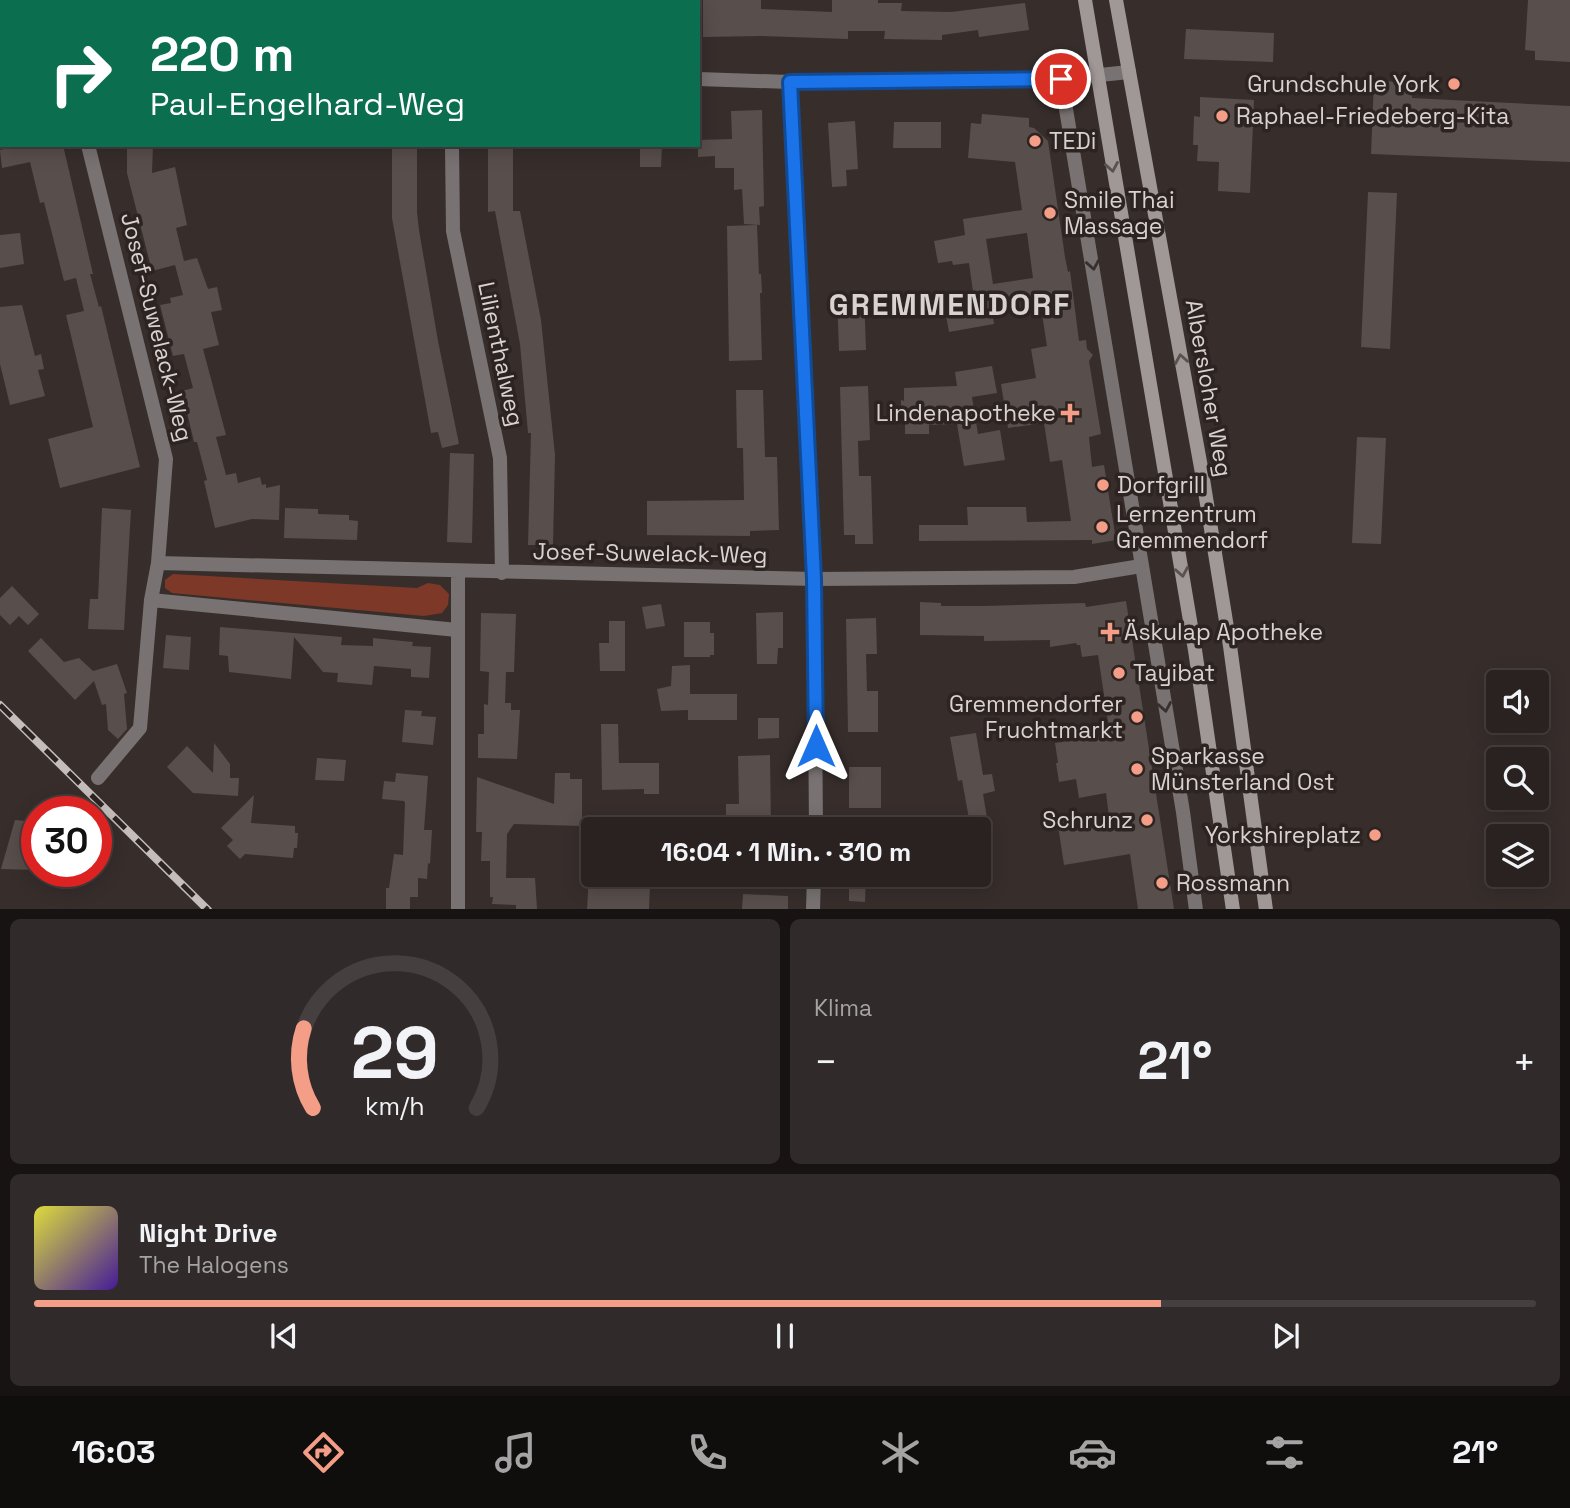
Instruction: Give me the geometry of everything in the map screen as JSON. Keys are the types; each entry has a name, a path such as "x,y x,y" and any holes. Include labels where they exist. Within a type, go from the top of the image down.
{"main road":[{"path":"1084,0 1195,650 1233,909"},
{"name":"Albersloher Weg","path":"1116,0 1202,473 1226,619 1266,909"}],"street":[{"path":"700,79 790,82 1061,79 1129,72"},
{"path":"1061,79 1104,324 1141,566 1183,812 1196,909"},
{"path":"790,82 814,579 816,817"},
{"name":"Josef-Suwelack-Weg","path":"88,147 166,459 140,728 97,778"},
{"name":"Lilienthalweg","path":"452,147 453,231 500,458 502,573"},
{"name":"Josef-Suwelack-Weg","path":"158,563 814,579 1074,577 1141,566"},
{"path":"458,571 458,909"},
{"path":"151,600 457,630"},
{"path":"813,909 814,887"}],"shaded area":[{"path":"173,574 417,588 428,583 440,585 449,594 448,605 442,613 424,616 172,593 165,588 165,580"}],"building":[{"path":"703,0 761,0 761,9 832,12 832,0 878,0 878,3 902,3 901,11 951,12 1025,3 1029,30 979,37 978,30 942,35 942,40 884,39 885,31 848,31 848,39 703,37"},
{"path":"1528,0 1570,0 1570,62 1535,60 1535,51 1525,50"},
{"path":"1186,29 1274,33 1273,62 1184,59"},
{"path":"1374,81 1413,82 1412,98 1570,106 1570,162 1371,154"},
{"path":"1200,97 1254,100 1250,193 1218,191 1219,162 1197,161 1198,145 1193,145 1194,116 1200,117"},
{"path":"762,110 764,206 759,207 760,225 744,224 742,189 734,190 734,168 715,168 715,156 698,157 700,140 732,139 731,111"},
{"path":"982,114 1029,118 1029,127 1034,128 1048,141 1079,341 1086,340 1087,349 1093,355 1089,361 1101,434 1089,437 1092,467 1104,465 1116,540 1092,544 1092,540 919,541 919,525 968,525 967,507 1026,507 1027,522 1071,521 1062,460 1050,462 1044,423 1008,428 1001,384 1036,378 1031,349 1047,346 1039,295 991,302 994,324 949,332 945,310 975,306 969,263 938,263 934,241 965,235 963,219 1022,210 1015,162 968,158 971,123 981,124","holes":["1027,233 1033,278 993,284 986,239"]},
{"path":"855,121 858,169 846,170 847,186 832,187 828,123"},
{"path":"894,122 941,122 941,148 893,148"},
{"path":"13,147 63,147 93,274 90,274 99,307 101,306 140,467 60,488 48,439 93,427 66,315 84,311 76,278 64,281 44,202 40,203 30,162 2,168 0,150"},
{"path":"127,147 153,147 152,173 175,167 187,225 176,228 184,261 197,258 208,289 217,287 222,310 211,312 219,345 203,349 226,435 216,437 226,475 236,473 238,483 260,477 266,488 280,485 279,520 252,519 215,528 204,481 207,480 197,442 194,442 182,391 193,388 184,354 173,356 160,305 171,303 170,298 183,295 175,265 152,271 127,173"},
{"path":"392,147 417,147 419,230 459,444 442,448 438,432 431,433 392,218"},
{"path":"488,147 513,147 513,211 520,211 541,320 555,455 553,545 528,545 531,433 528,433 520,344 495,211 488,212"},
{"path":"640,147 662,147 661,167 640,167"},
{"path":"1368,192 1397,193 1390,349 1361,347"},
{"path":"757,225 762,293 762,360 729,361 727,226"},
{"path":"20,233 24,264 0,268 0,235"},
{"path":"864,295 866,350 839,351 837,297"},
{"path":"22,305 35,356 41,354 44,369 38,370 45,396 10,405 0,364 0,307"},
{"path":"992,366 997,393 972,397 978,434 1000,430 1005,460 964,466 957,424 929,425 929,434 905,434 905,422 901,422 904,388 957,386 955,372"},
{"path":"868,386 870,440 858,441 859,476 871,476 873,544 855,544 855,535 844,535 840,387"},
{"path":"736,390 763,390 765,457 777,457 779,530 750,531 750,536 647,535 647,501 744,500 743,448 737,448"},
{"path":"1357,437 1386,438 1381,544 1352,543"},
{"path":"450,453 474,454 472,543 447,542"},
{"path":"102,508 131,510 124,630 88,629 90,599 98,599"},
{"path":"285,508 318,509 318,514 349,515 349,520 358,521 357,540 284,538"},
{"path":"12,586 39,614 28,625 19,616 10,625 0,615 0,598"},
{"path":"1126,601 1174,909 1138,909 1130,854 1064,865 1057,819 1111,832 1106,793 1079,798 1076,779 1059,782 1056,763 1055,743 1110,735 1098,655 1082,657 1080,645 1076,643 1050,647 1050,640 984,641 984,636 920,635 920,602 941,603 941,606 1085,603 1086,607"},
{"path":"661,604 665,626 646,629 642,607"},
{"path":"783,612 783,648 778,648 777,664 757,664 756,613"},
{"path":"481,613 516,614 514,672 506,672 505,703 511,703 511,710 520,710 517,759 478,758 478,734 484,734 484,704 488,705 489,672 480,671"},
{"path":"876,618 877,654 866,654 867,691 878,691 878,732 848,732 846,619"},
{"path":"609,621 625,621 625,671 600,671 599,643 609,643"},
{"path":"684,622 710,622 710,633 714,633 714,655 684,657"},
{"path":"220,627 342,637 341,645 373,646 373,638 413,642 412,646 431,647 429,678 411,677 411,669 374,666 372,685 337,682 338,673 323,672 294,637 291,679 229,672 228,656 219,655"},
{"path":"166,635 191,637 189,670 163,668"},
{"path":"41,638 64,662 79,658 93,671 117,664 127,693 124,694 127,729 118,739 108,730 106,704 102,705 94,681 75,700 28,651"},
{"path":"690,665 690,694 737,694 737,720 688,720 688,710 661,711 657,689 671,686 672,666"},
{"path":"405,710 422,711 421,716 436,717 433,745 402,742"},
{"path":"758,718 779,718 779,738 758,739"},
{"path":"601,724 618,724 619,763 659,763 659,794 644,794 644,789 602,790"},
{"path":"976,733 983,775 992,774 995,791 983,794 987,817 969,817 962,780 958,781 950,737"},
{"path":"214,743 230,764 230,778 239,778 238,796 193,793 167,767 187,746 213,773"},
{"path":"770,755 771,817 726,817 726,804 739,804 738,756"},
{"path":"317,758 346,760 344,781 315,780"},
{"path":"849,767 881,767 881,808 849,808"},
{"path":"396,773 428,776 424,830 432,830 430,864 428,863 427,879 418,878 418,897 410,897 410,909 386,909 386,888 389,888 394,854 403,855 405,803 382,799 384,781 395,782"},
{"path":"555,773 570,773 570,779 582,779 581,826 514,824 507,834 506,878 535,878 537,909 516,909 516,905 492,904 490,861 481,861 482,832 476,832 477,777 554,804"},
{"path":"254,795 251,823 295,826 295,833 298,833 293,858 245,854 240,859 227,846 233,840 221,828"},
{"path":"15,820 21,821 21,870 1,869"},
{"path":"588,887 650,887 649,909 587,909"},
{"path":"849,887 866,887 865,902 849,901"},
{"path":"743,894 788,896 788,909 742,909"}],"railway":[{"path":"0,705 207,909"}],"place":[{"name":"Grundschule York","path":"1454,84"},
{"name":"Raphael-Friedeberg-Kita","path":"1222,116"},
{"name":"TEDi","path":"1035,141"},
{"name":"Smile Thai Massage","path":"1050,213"},
{"name":"Lindenapotheke","path":"1070,413"},
{"name":"Dorfgrill","path":"1103,485"},
{"name":"Lernzentrum Gremmendorf","path":"1102,527"},
{"name":"Äskulap Apotheke","path":"1110,632"},
{"name":"Tayibat","path":"1119,673"},
{"name":"Gremmendorfer Fruchtmarkt","path":"1137,717"},
{"name":"Sparkasse Münsterland Ost","path":"1137,769"},
{"name":"Schrunz","path":"1147,820"},
{"name":"Yorkshireplatz","path":"1375,835"},
{"name":"Rossmann","path":"1162,883"}],"district":[{"name":"GREMMENDORF","path":"950,305"}],"route":[{"path":"816,746 814,579 790,82 1061,79"}]}
